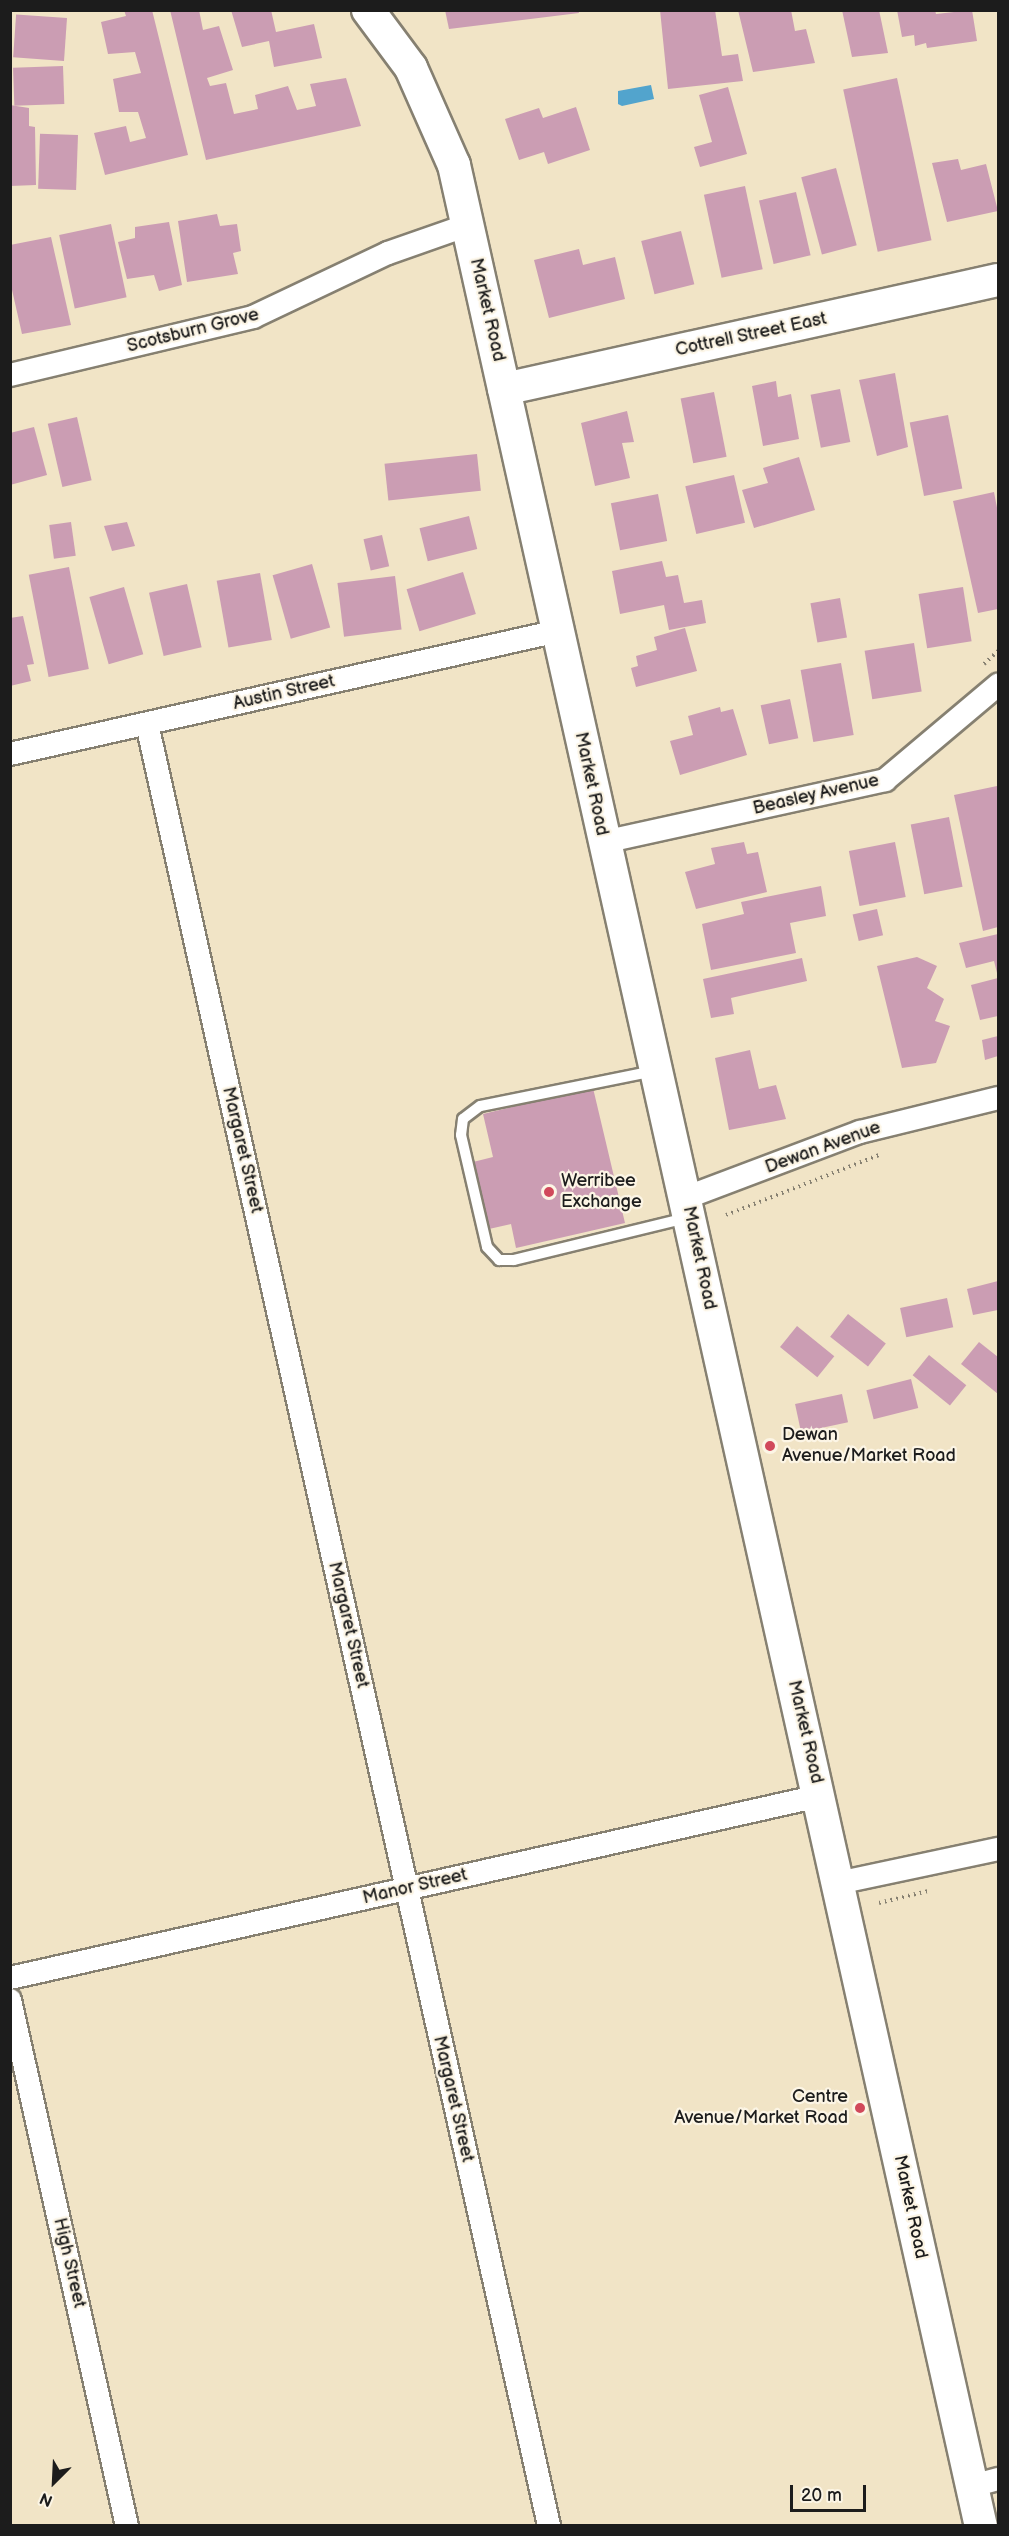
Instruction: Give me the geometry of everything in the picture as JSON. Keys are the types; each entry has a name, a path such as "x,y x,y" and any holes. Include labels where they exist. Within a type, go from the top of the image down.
{"street":[{"name":"Market Road","path":"368,10 411,68 428,99 454,165 838,1883 985,2482 981,2526"},
{"name":"Scotsburn Grove","path":"10,375 254,317 388,253 468,225"},
{"name":"Cottrell Street East","path":"504,389 999,280"},
{"name":"Austin Street","path":"10,754 558,632"},
{"name":"Beasley Avenue","path":"604,842 885,780 999,685"},
{"name":"Margaret Street","path":"147,724 549,2526"},
{"name":"Dewan Avenue","path":"687,1208 860,1132 999,1098"},
{"name":"Manor Street","path":"10,1978 819,1796"},
{"path":"838,1883 999,1849"},
{"name":"High Street","path":"10,2000 127,2526"}],"lane":[{"path":"656,1070 480,1106 463,1119 461,1135 488,1247 500,1260 514,1260 687,1208"}],"path":[{"path":"981,667 999,651"},
{"path":"726,1215 882,1154"}],"water":[{"path":"651,85 654,99 622,106 618,104 618,91"}],"building":[{"path":"124,10 152,10 188,155 105,175 94,133 126,126 130,142 146,138 138,112 119,112 113,79 141,73 135,52 108,54 101,22 126,16"},
{"path":"170,10 199,10 203,30 219,26 233,70 207,78 210,86 226,83 234,114 258,109 255,95 288,86 297,110 316,106 310,84 346,78 361,126 206,160"},
{"path":"231,10 271,10 276,32 314,24 322,58 274,67 269,41 242,47"},
{"path":"445,10 578,10 579,13 449,29"},
{"path":"660,10 715,10 722,56 738,54 743,81 668,89"},
{"path":"738,10 791,10 795,31 806,29 815,63 753,72"},
{"path":"842,10 879,10 888,53 852,57"},
{"path":"897,10 935,10 936,14 972,10 977,41 927,48 926,43 915,46 914,35 902,37"},
{"path":"16,14 67,18 64,61 13,57"},
{"path":"63,66 64,104 14,106 13,68"},
{"path":"897,78 932,240 878,252 843,89"},
{"path":"728,87 747,154 700,167 694,147 712,142 699,95"},
{"path":"10,105 29,108 29,126 35,127 36,185 10,186"},
{"path":"576,107 590,150 548,164 544,152 519,160 505,119 539,108 543,118"},
{"path":"40,134 78,135 76,190 38,189"},
{"path":"958,159 961,170 986,164 998,211 947,222 932,163"},
{"path":"836,168 857,245 822,255 801,177"},
{"path":"745,186 763,269 722,278 704,195"},
{"path":"796,192 811,255 774,264 759,201"},
{"path":"217,214 220,226 237,224 241,251 233,253 238,274 187,282 178,221"},
{"path":"169,222 182,285 159,291 154,275 127,279 118,242 135,238 135,227"},
{"path":"111,224 127,297 75,308 59,235"},
{"path":"681,231 694,284 655,294 641,241"},
{"path":"51,237 71,325 22,334 10,281 10,245"},
{"path":"579,249 583,265 615,257 625,299 549,318 534,260"},
{"path":"895,373 908,447 877,456 859,380"},
{"path":"776,381 778,397 791,394 799,439 763,446 752,386"},
{"path":"840,389 850,442 821,448 811,395"},
{"path":"714,392 727,457 693,463 681,398"},
{"path":"627,411 634,442 622,443 630,478 595,486 581,423"},
{"path":"948,415 962,489 924,496 910,422"},
{"path":"77,417 92,480 62,487 48,424"},
{"path":"34,427 47,475 10,485 10,433"},
{"path":"477,454 481,491 388,501 385,464"},
{"path":"799,457 815,510 754,528 742,490 768,483 763,468"},
{"path":"734,475 745,523 696,534 685,486"},
{"path":"994,492 998,513 998,609 978,613 953,501"},
{"path":"658,494 667,541 620,550 611,503"},
{"path":"469,516 477,549 428,561 420,528"},
{"path":"71,522 76,556 54,559 49,525"},
{"path":"127,522 135,546 112,551 104,526"},
{"path":"382,535 389,566 371,570 363,539"},
{"path":"662,561 666,577 678,575 684,603 702,600 706,623 669,630 664,605 620,614 612,571"},
{"path":"312,564 330,627 291,639 273,575"},
{"path":"69,567 89,669 49,677 29,575"},
{"path":"463,572 476,614 419,631 407,589"},
{"path":"260,573 272,640 228,648 217,581"},
{"path":"395,576 402,630 344,637 337,583"},
{"path":"187,584 202,647 164,656 149,593"},
{"path":"124,587 143,654 109,664 89,597"},
{"path":"963,587 972,641 927,648 919,594"},
{"path":"840,598 847,637 817,643 810,603"},
{"path":"23,616 34,664 27,665 31,681 10,686 10,618"},
{"path":"685,628 697,671 636,687 631,668 638,666 636,656 657,650 654,637"},
{"path":"914,643 922,691 872,699 865,651"},
{"path":"841,663 854,735 813,742 801,670"},
{"path":"790,699 798,738 769,744 761,705"},
{"path":"720,707 721,712 733,709 747,755 680,775 670,741 693,735 688,716"},
{"path":"997,786 998,927 983,931 954,795"},
{"path":"949,817 963,887 924,894 911,824"},
{"path":"744,842 747,854 758,852 767,892 696,909 685,872 715,864 711,848"},
{"path":"895,842 906,897 860,906 849,851"},
{"path":"821,886 826,916 790,923 796,953 711,970 702,924 744,914 741,902"},
{"path":"877,909 883,935 859,941 853,915"},
{"path":"998,934 998,977 994,961 966,968 959,943"},
{"path":"917,957 937,966 927,988 944,999 935,1021 950,1026 936,1063 902,1068 877,966"},
{"path":"802,958 807,981 731,998 734,1014 711,1018 703,979"},
{"path":"998,978 998,1016 980,1020 971,985"},
{"path":"998,1036 998,1056 985,1060 982,1040"},
{"path":"750,1050 759,1089 776,1085 786,1119 729,1130 715,1058"},
{"name":"Werribee Exchange","path":"593,1088 625,1223 516,1248 511,1224 489,1229 473,1162 493,1157 483,1114"},
{"path":"998,1281 998,1310 973,1315 967,1289"},
{"path":"947,1298 953,1327 906,1337 900,1308"},
{"path":"848,1314 886,1344 868,1366 830,1337"},
{"path":"797,1326 834,1356 817,1377 780,1347"},
{"path":"979,1342 998,1357 998,1394 961,1364"},
{"path":"929,1355 966,1385 950,1405 913,1375"},
{"path":"911,1379 918,1408 874,1419 866,1390"},
{"path":"842,1394 848,1422 801,1432 795,1404"}],"place":[{"name":"Werribee Exchange","path":"549,1192"},
{"name":"Dewan Avenue/Market Road","path":"770,1446"},
{"name":"Centre Avenue/Market Road","path":"860,2108"}]}
